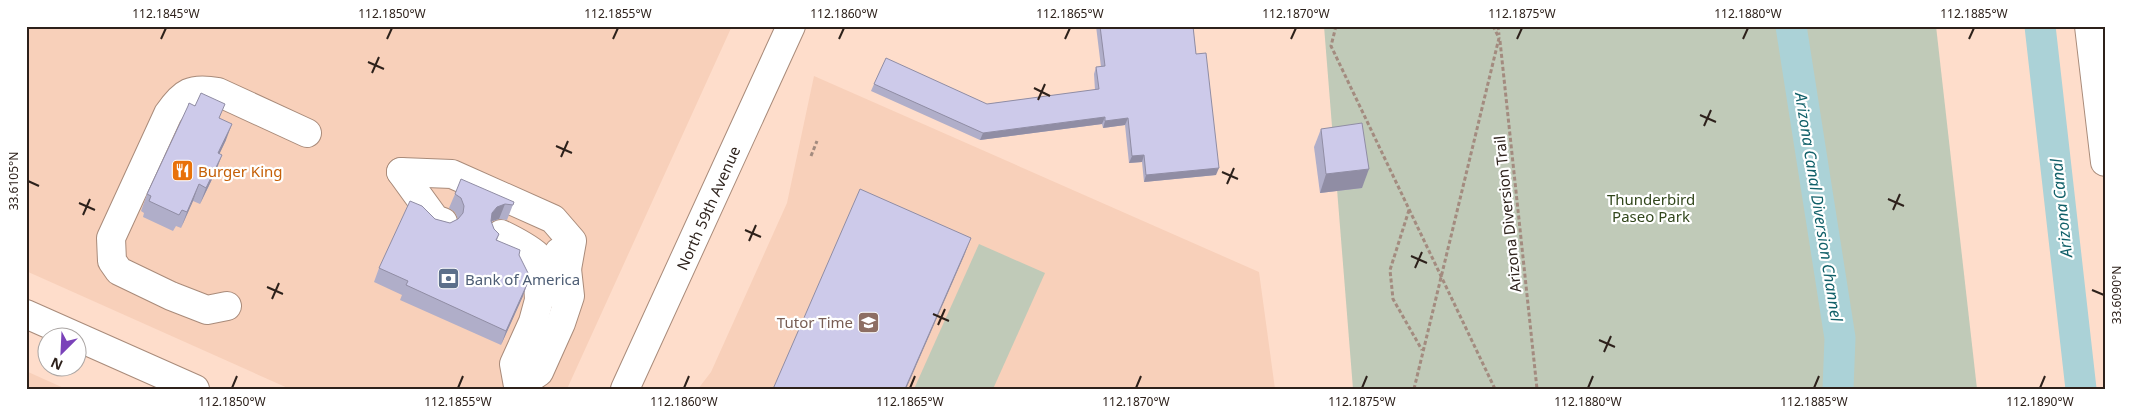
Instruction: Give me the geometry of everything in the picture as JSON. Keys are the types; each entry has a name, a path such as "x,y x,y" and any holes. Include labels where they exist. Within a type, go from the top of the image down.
{"main road":[{"name":"North 59th Avenue","path":"625,389 791,26"},
{"path":"2089,26 2105,162"},
{"path":"227,306 206,310 171,296 119,271 112,261 111,238 168,114 179,98 187,93 196,89 207,90 218,92 307,133"},
{"path":"449,209 402,172 452,174 553,219 572,241 568,269 570,296 561,324 539,372 518,386 514,364 537,308 539,300 538,282 527,265 511,253 501,233 540,232 558,251 568,269"},
{"path":"26,314 195,389"}],"path":[{"path":"1336,26 1331,46 1409,209 1442,273 1495,389"},
{"name":"Arizona Diversion Trail","path":"1414,389 1499,38 1493,26"},
{"name":"Arizona Diversion Trail","path":"1498,26 1537,389"},
{"path":"811,156 817,141"},
{"path":"1409,209 1390,270 1393,299 1422,351"}],"shaded area":[{"path":"26,26 732,26 567,389 290,389 26,271"},
{"path":"814,76 1259,272 1275,389 698,389 711,372 787,203"},
{"path":"26,371 66,389 26,389"}],"green space":[{"name":"Thunderbird Paseo Park","path":"1324,26 1936,26 1977,389 1353,389"},
{"path":"979,244 1045,273 993,389 914,389"}],"building":[{"path":"1100,26 1193,26 1196,54 1206,53 1219,168 1146,175 1144,155 1132,156 1128,118 1105,121 1105,117 983,133 874,84 886,58 987,104 1099,89 1096,67 1105,66"},
{"name":"Burger King","path":"201,93 225,104 219,118 232,124 218,153 222,155 206,188 199,184 187,212 182,210 179,215 149,201 151,196 147,194 189,103 195,106"},
{"path":"1362,123 1369,169 1326,174 1321,129"},
{"name":"Bank of America","path":"461,179 514,202 513,205 505,204 497,207 492,213 491,221 494,229 499,234 496,240 520,250 519,255 528,273 528,282 506,331 406,285 408,281 379,268 410,201 422,206 435,219 450,223 458,219 463,213 464,206 461,198 455,194"},
{"name":"Tutor Time","path":"860,189 971,238 905,389 773,389"}],"waterway":[{"name":"Arizona Canal Diversion Channel","path":"1791,26 1840,338 1838,389"},
{"name":"Arizona Canal","path":"2040,26 2081,389"}],"tunnel":[{"path":"449,209 488,228"}],"place":[{"name":"Burger King","path":"182,171"},
{"name":"Bank of America","path":"449,279"},
{"name":"Tutor Time","path":"869,322"}]}
